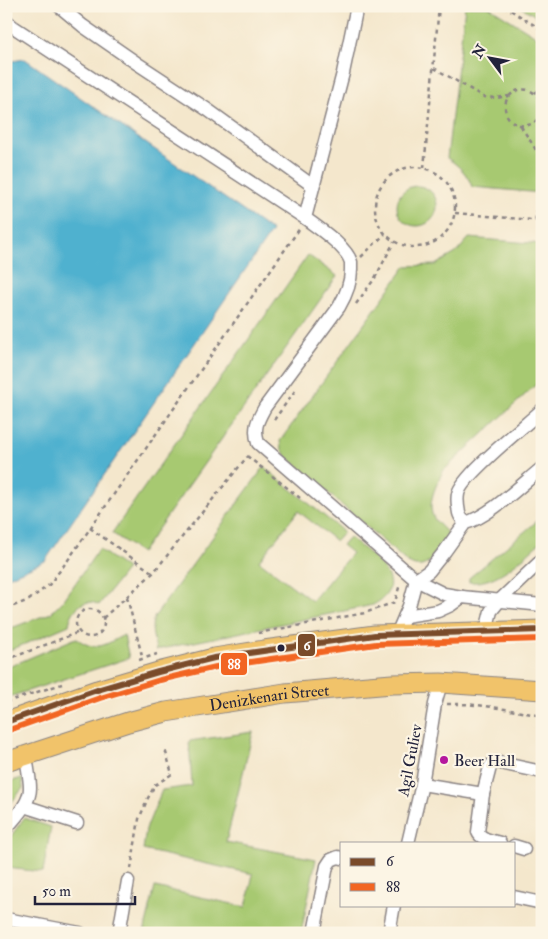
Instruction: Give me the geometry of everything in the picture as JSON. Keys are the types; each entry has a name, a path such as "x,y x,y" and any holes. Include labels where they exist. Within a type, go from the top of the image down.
{"highway":[{"path":"6,722 97,690 214,658 322,641 375,635 542,630"},
{"name":"Denizkenari Street","path":"6,762 128,722 166,712 285,693 392,684 441,683 542,690"}],"street":[{"path":"59,6 83,26 208,110 313,186"},
{"path":"305,218 343,73 357,6"},
{"path":"6,20 12,26 305,218 342,249 351,262 351,277 347,292 339,307 258,420 255,433 258,443 416,580 444,594 542,605"},
{"path":"465,523 459,514 458,493 462,484 477,468 542,410"},
{"path":"397,634 409,606 416,580 429,571 465,523 480,517 542,468"},
{"path":"486,631 491,611 542,560"},
{"path":"405,616 438,611 462,597"},
{"name":"Agil Guliev","path":"408,842 422,784 435,704 441,683"},
{"path":"6,829 24,806 28,797 30,789 26,755"},
{"path":"497,842 483,838 478,832 483,794 492,763 496,762 542,772"},
{"path":"422,784 483,794"},
{"path":"24,806 77,822"},
{"path":"314,933 327,866 331,860 340,858"},
{"path":"119,933 128,881"},
{"path":"516,897 542,903"},
{"path":"389,933 394,906"},
{"path":"6,919 42,929 80,933"}],"path":[{"path":"424,168 439,6"},
{"path":"504,6 542,30"},
{"path":"433,67 484,97 510,96"},
{"path":"535,93 542,88"},
{"path":"519,90 530,90 535,93 539,98 542,108 541,115 534,123 528,125 521,126 512,122 508,118 505,106 510,96 519,90"},
{"path":"521,126 540,158 541,180 535,221"},
{"path":"412,167 424,168 435,172 448,185 455,201 455,213 452,224 437,241 427,246 405,246 394,242 385,234 378,223 375,211 376,198 381,187 389,177 399,170 412,167"},
{"path":"455,213 542,221"},
{"path":"6,609 29,600 49,585 300,228 305,218"},
{"path":"351,262 358,261 385,234"},
{"path":"247,456 302,499"},
{"path":"90,528 154,573 103,618"},
{"path":"255,634 364,613 395,602 400,583"},
{"path":"127,596 142,656"},
{"path":"92,609 103,618 104,626 99,634 95,636 86,636 79,632 77,628 77,618 83,611 92,609"},
{"path":"6,660 79,632"},
{"path":"134,661 162,653"},
{"path":"6,702 70,681"},
{"path":"435,704 459,703 488,706 542,716"},
{"path":"128,881 140,819 155,785 172,774 165,750"}],"green space":[{"path":"465,6 488,6 542,40 542,193 472,187 462,170 447,158"},
{"path":"520,6 542,6 542,20"},
{"path":"421,186 428,189 434,195 437,206 436,214 428,223 421,226 413,226 406,223 398,214 397,202 400,195 409,187"},
{"path":"469,238 542,244 542,379 443,471 432,497 431,511 449,539 430,561 421,566 415,566 408,563 286,456 281,448 280,441 406,266 435,265 456,253"},
{"path":"308,255 337,276 141,553 112,533"},
{"path":"264,467 344,532 336,541 298,511 259,561 312,601 352,553 342,545 349,537 384,569 389,578 389,587 385,596 373,605 156,650 152,628 155,616"},
{"path":"542,517 542,541 499,575 479,582 469,582 469,578"},
{"path":"99,549 127,569 99,605 88,602 83,603 72,614 69,625 6,652 6,630 51,613 63,601"},
{"path":"124,635 129,658 6,698 6,668 76,638 89,645 100,646"},
{"path":"253,732 226,842 316,859 301,933 144,933 155,887 246,907 253,874 143,850 146,829 162,790 192,786 189,741"},
{"path":"22,778 23,788 6,809 6,783"},
{"path":"24,818 51,827 43,872 6,868 6,843"}],"water":[{"path":"25,59 272,231 45,561 6,578 6,62"}],"transit line":[{"name":"6","path":"6,722 97,690 214,658 375,635 542,630"},
{"name":"88","path":"9,730 100,698 160,680 216,667 376,644 542,639"}],"place":[{"name":"Beer Hall","path":"444,760"}]}
